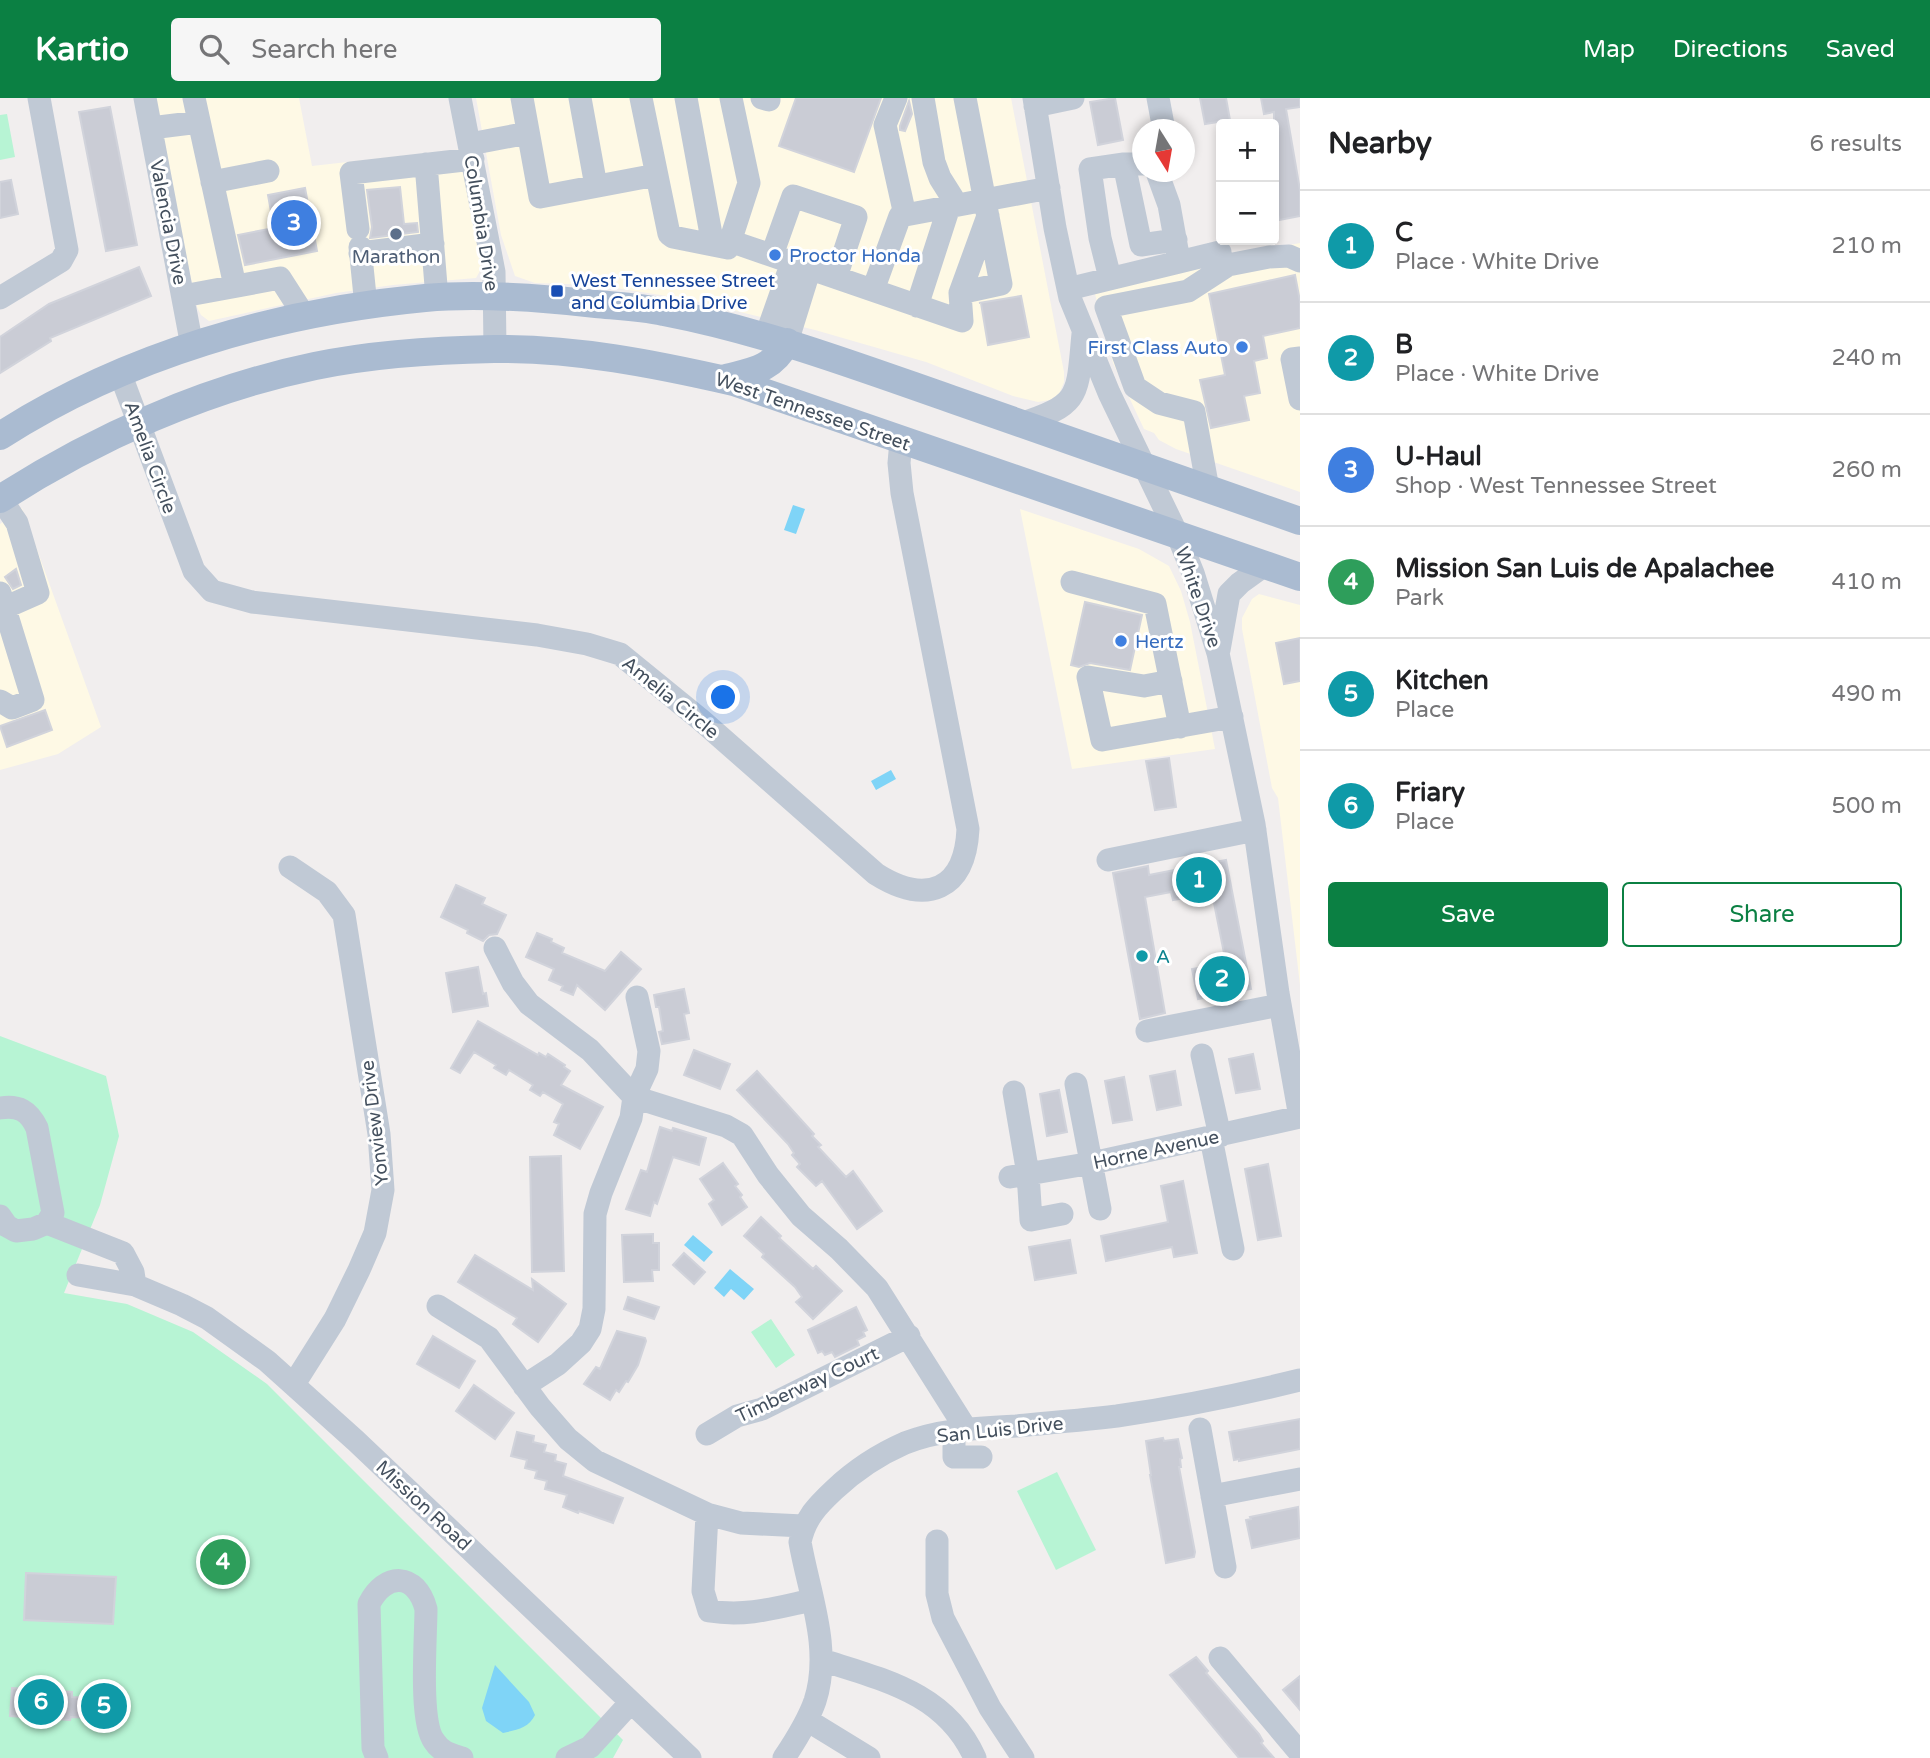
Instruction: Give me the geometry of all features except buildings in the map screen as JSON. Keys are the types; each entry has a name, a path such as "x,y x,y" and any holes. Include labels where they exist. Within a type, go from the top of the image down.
{"main road":[{"path":"0,436 80,391 120,373 192,346 305,317 366,306 437,298 559,300 662,311 776,339 1300,520"},
{"path":"722,380 764,368 778,357 776,339"},
{"name":"West Tennessee Street","path":"3,510 51,466 139,423 216,394 314,366 398,354 495,349 562,352 649,363 722,380 1300,577"}],"street":[{"path":"0,298 61,261 67,250 39,98"},
{"name":"Valencia Drive","path":"145,98 192,346"},
{"path":"194,98 235,286"},
{"name":"Columbia Drive","path":"460,98 494,272 495,349"},
{"path":"522,98 540,197 656,174"},
{"path":"580,98 596,186"},
{"path":"641,98 669,234 673,237 722,243 791,262 962,321 960,293 987,208"},
{"path":"686,98 722,243"},
{"path":"722,243 749,183 732,98"},
{"path":"896,98 886,125 905,215"},
{"path":"917,306 953,206 934,162 923,98"},
{"path":"960,293 1001,284 965,98"},
{"path":"1034,102 1073,98"},
{"path":"1158,98 1162,119"},
{"name":"White Drive","path":"1034,102 1068,289 1106,385 1178,536 1193,573 1218,653 1255,830 1280,1005 1297,1082 1300,1117"},
{"path":"151,128 199,122"},
{"path":"366,306 351,173 426,164 528,133"},
{"path":"426,164 437,298"},
{"path":"1110,278 1100,238 1090,169 1132,164"},
{"path":"212,182 268,171"},
{"path":"1135,182 1141,245 1177,251 1220,252"},
{"path":"1161,182 1169,205 1177,251"},
{"path":"873,290 900,216 953,206 987,208 1048,188"},
{"path":"776,339 791,262 793,196 856,217 836,277"},
{"path":"359,243 433,244"},
{"path":"1068,289 1110,278 1177,251"},
{"path":"1208,489 1194,412 1159,403 1135,387 1106,307 1188,290 1228,265 1269,257 1289,257 1300,261"},
{"path":"183,296 280,278 305,317"},
{"path":"1020,424 1045,416 1068,403 1079,377 1084,331 1112,325"},
{"path":"1300,358 1292,359 1300,399"},
{"name":"Amelia Circle","path":"120,373 190,561 199,577 212,591 252,602 537,635 587,644 620,654 701,720 876,874 892,885 910,891 925,891 941,886 963,865 968,829 902,493 899,463 901,441"},
{"path":"1106,385 1132,381"},
{"path":"1,703 12,708 33,700 2,600 38,593 17,523 3,510"},
{"path":"1218,653 1229,594 1265,565"},
{"path":"1072,582 1155,604 1180,727"},
{"path":"1171,681 1144,686 1088,677 1102,740 1232,718"},
{"path":"1108,860 1255,830"},
{"name":"Yonview Drive","path":"290,867 327,892 344,915 379,1134 383,1190 375,1233 359,1270 335,1319 294,1384"},
{"path":"495,948 513,983 529,1004 590,1050 634,1097 726,1126 742,1135 782,1194 801,1216 839,1249 877,1289 909,1336 960,1430 954,1457 981,1457"},
{"path":"524,1385 558,1364 581,1343 590,1329 594,1309 595,1214 631,1118 634,1097 647,1069 649,1051 637,997"},
{"path":"1147,1031 1280,1005"},
{"path":"1202,1055 1233,1250"},
{"path":"1076,1084 1100,1209"},
{"path":"1014,1092 1019,1176 1031,1220 1062,1214"},
{"path":"0,1108 24,1109 31,1116 37,1128 53,1213 47,1223 33,1229 16,1231 7,1226 0,1216"},
{"name":"Horne Avenue","path":"1019,1176 1092,1163 1300,1117"},
{"path":"47,1223 123,1254 133,1272 135,1285"},
{"name":"Mission Road","path":"78,1275 135,1285 207,1318 240,1340 294,1384 690,1758"},
{"path":"438,1306 489,1338 568,1439 595,1461 707,1514 741,1522 803,1526 800,1542 821,1641 821,1678 807,1720 784,1758"},
{"name":"Timberway Court","path":"707,1434 737,1416 762,1409 909,1336"},
{"name":"San Luis Drive","path":"803,1526 810,1514 842,1482 878,1457 906,1443 933,1434 1084,1420 1177,1407 1300,1380"},
{"path":"1200,1429 1225,1567"},
{"path":"1212,1496 1300,1479"},
{"path":"707,1514 703,1591 709,1611 732,1614 757,1612 812,1600"},
{"path":"937,1541 937,1594 943,1618 990,1708 1022,1758"},
{"path":"377,1758 373,1748 369,1604 375,1592 385,1584 397,1580 415,1586 422,1595 426,1609 426,1721 432,1740 431,1752 461,1758"},
{"path":"1220,1658 1300,1753"},
{"path":"822,1660 890,1681 938,1708 966,1740 975,1758"},
{"path":"567,1758 590,1747 631,1702"},
{"path":"807,1720 869,1758"}],"shaded area":[{"path":"153,98 299,98 312,166 464,149 479,237 481,269 476,278 336,293 209,321 201,315 197,307"},
{"name":"Proctor Honda","path":"476,98 1011,98 1064,372 1064,382 1059,394 1050,400 1038,402 1013,396 926,362 815,330 686,299 596,285 535,283 515,276 501,235"},
{"path":"1300,243 1300,492 1176,449 1144,429 1113,363 1095,294 1263,250"},
{"path":"22,508 101,727 58,754 0,770 0,524"},
{"name":"Hertz","path":"1020,509 1139,549 1169,566 1181,591 1190,622 1215,749 1072,769"},
{"path":"1259,594 1300,605 1300,985 1278,798 1272,788 1242,629 1242,618 1252,599"}],"green space":[{"path":"7,114 15,157 0,160 0,115"},
{"path":"0,1036 106,1076 119,1136 100,1205 64,1293 127,1304 193,1332 267,1384 623,1740 613,1758 0,1758"},
{"path":"771,1319 795,1355 776,1368 751,1332"},
{"path":"1057,1472 1096,1550 1056,1570 1017,1491"}],"water":[{"path":"793,505 805,509 796,534 784,530"},
{"path":"891,770 896,779 876,790 871,781"},
{"path":"693,1235 713,1252 704,1262 684,1245"},
{"path":"730,1269 754,1289 744,1300 731,1289 724,1297 714,1288"},
{"path":"495,1665 529,1702 535,1715 526,1726 503,1733 486,1721 482,1708"}],"place":[{"name":"U-Haul","path":"294,223"},
{"name":"Marathon","path":"396,234"},
{"name":"Proctor Honda","path":"775,255"},
{"name":"West Tennessee Street and Columbia Drive","path":"557,291"},
{"name":"First Class Auto","path":"1242,347"},
{"name":"Hertz","path":"1121,641"},
{"name":"C","path":"1199,880"},
{"name":"A","path":"1142,956"},
{"name":"B","path":"1222,979"},
{"name":"Mission San Luis de Apalachee","path":"223,1562"},
{"name":"Friary","path":"41,1702"},
{"name":"Kitchen","path":"104,1706"}]}
